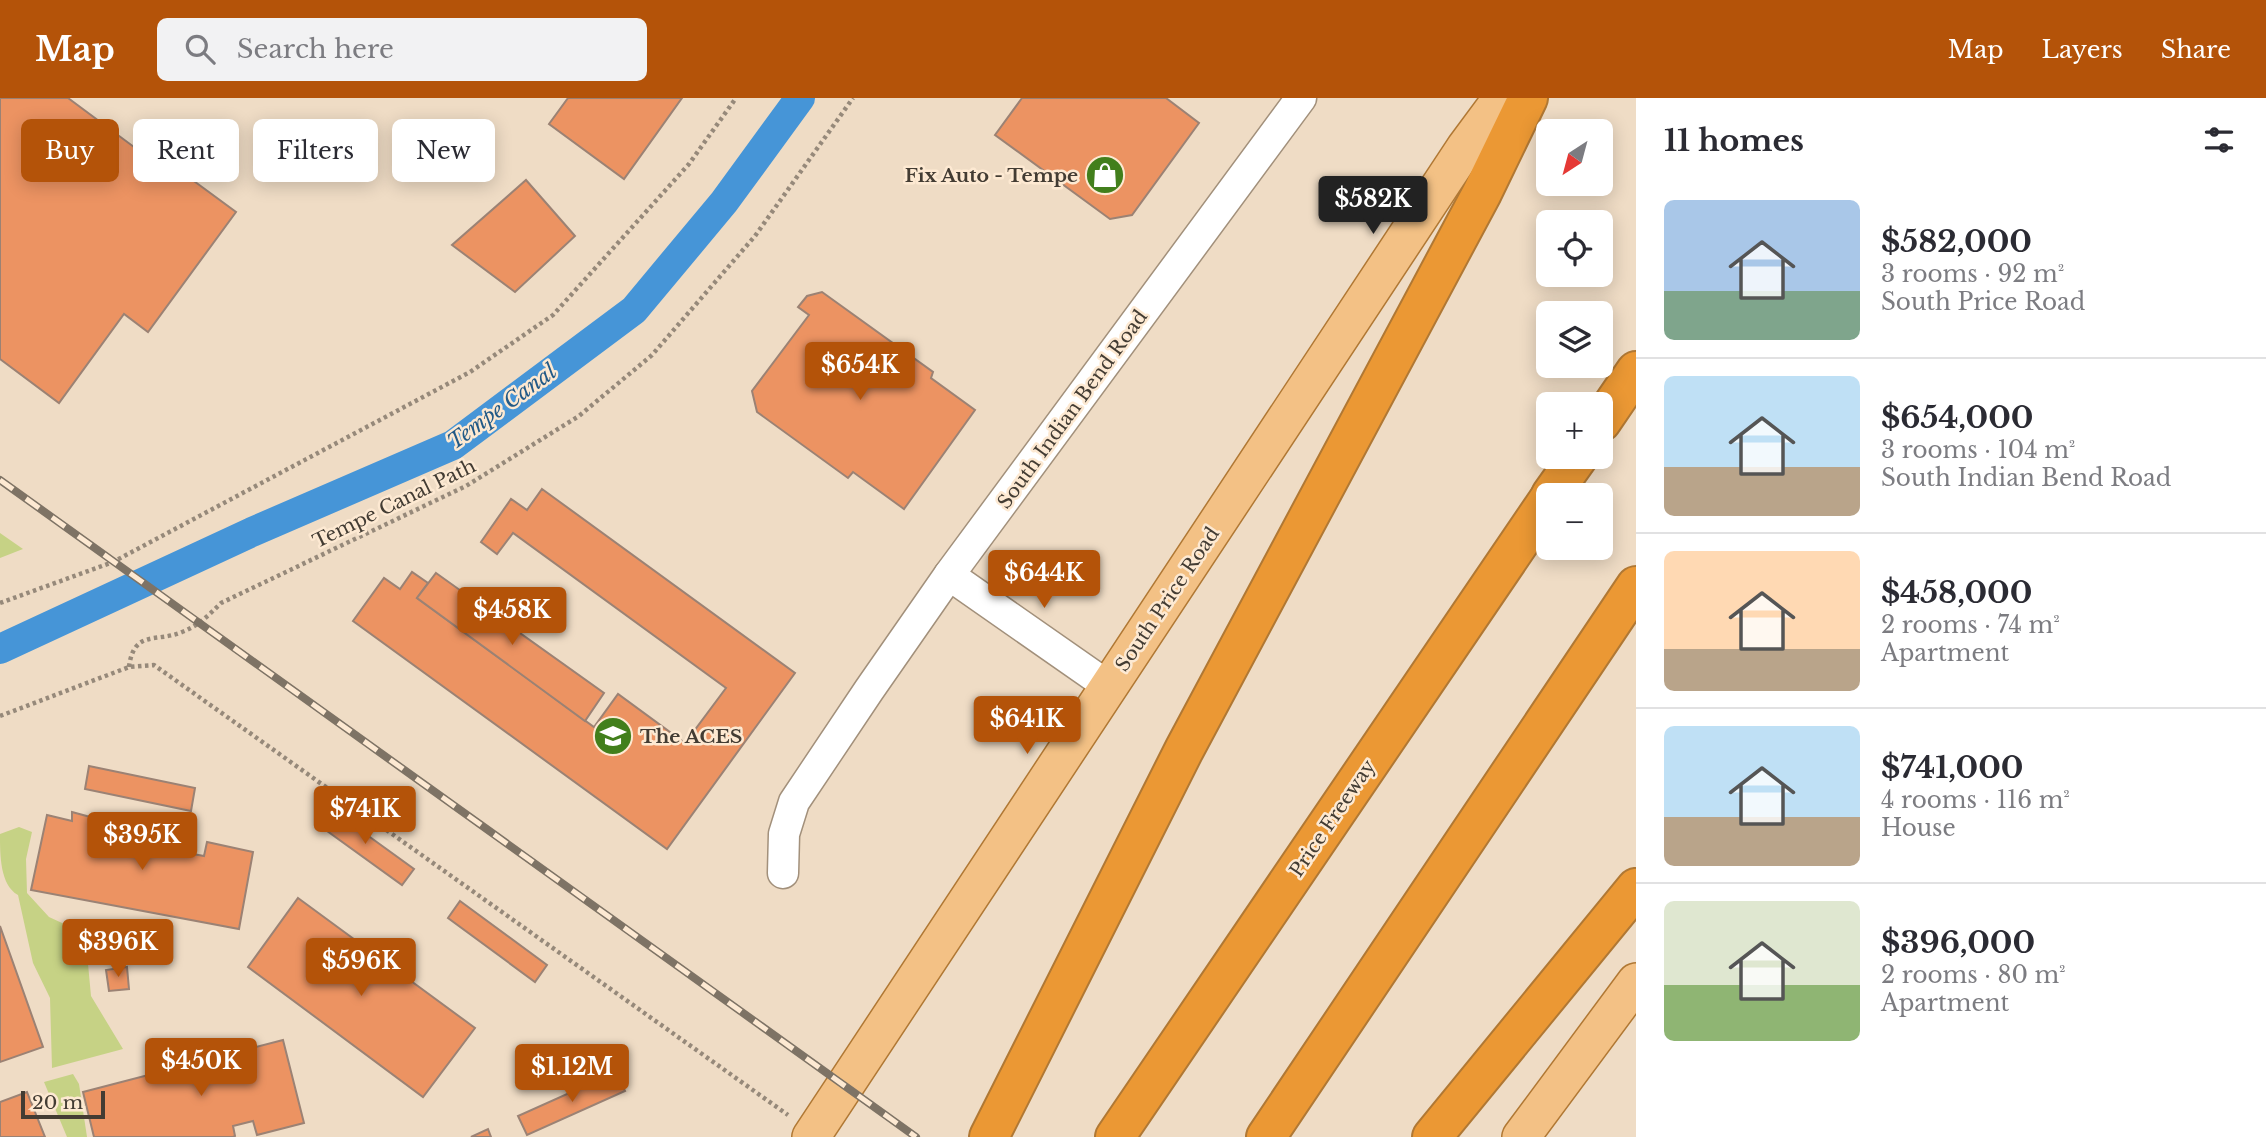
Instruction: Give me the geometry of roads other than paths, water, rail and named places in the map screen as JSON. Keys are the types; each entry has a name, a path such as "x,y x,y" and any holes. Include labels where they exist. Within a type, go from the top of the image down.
{"highway":[{"path":"989,1137 1184,750 1482,193 1528,98"},
{"path":"1613,405 1636,371"},
{"name":"Price Freeway","path":"1115,1137 1536,518"},
{"path":"1266,1137 1636,586"},
{"path":"1432,1137 1636,888"}],"main road":[{"name":"South Price Road","path":"812,1135 1465,148 1502,98"},
{"path":"1521,1137 1636,982"}],"street":[{"name":"South Indian Bend Road","path":"783,873 784,834 794,802 949,575 1301,98"},
{"path":"949,575 1108,686"}],"waterway":[{"name":"Tempe Canal","path":"0,649 252,532 453,445 634,310 724,202 800,98"}],"railway":[{"path":"0,480 916,1137"}],"place":[{"name":"Fix Auto - Tempe","path":"1105,175"},
{"name":"The ACES","path":"613,736"}]}
